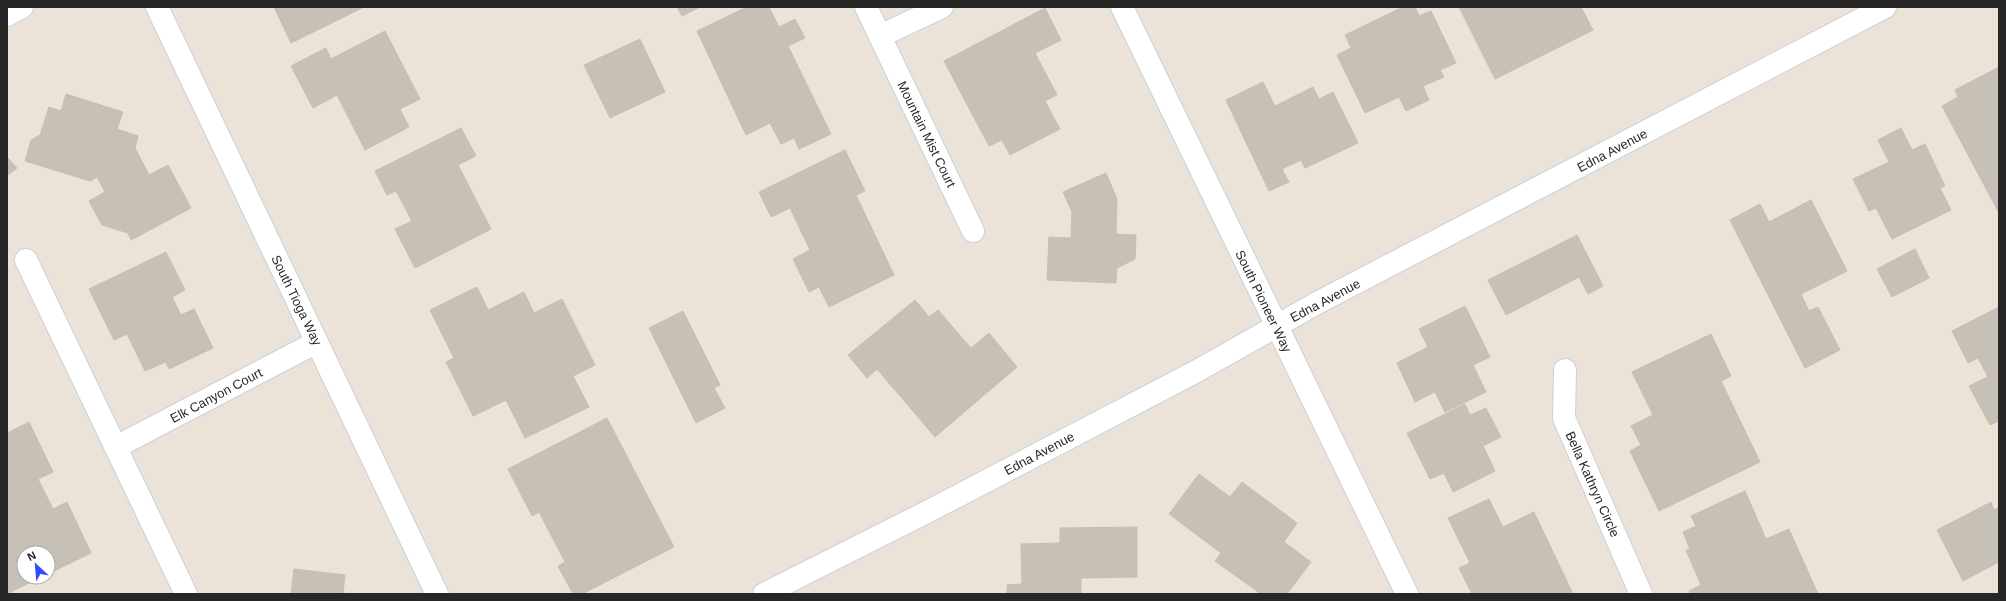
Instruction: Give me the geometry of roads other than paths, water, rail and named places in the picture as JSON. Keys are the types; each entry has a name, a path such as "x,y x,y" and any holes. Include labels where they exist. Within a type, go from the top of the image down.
{"street":[{"path":"7,15 22,7"},
{"name":"South Tioga Way","path":"157,7 437,594"},
{"name":"Mountain Mist Court","path":"866,7 973,231"},
{"path":"880,36 942,7"},
{"name":"South Pioneer Way","path":"1122,7 1407,594"},
{"name":"Edna Avenue","path":"764,594 961,494 1197,371 1333,295 1885,7"},
{"path":"26,260 186,594"},
{"name":"Elk Canyon Court","path":"116,447 317,342"},
{"name":"Bella Kathryn Circle","path":"1565,370 1564,418 1642,594"}]}
